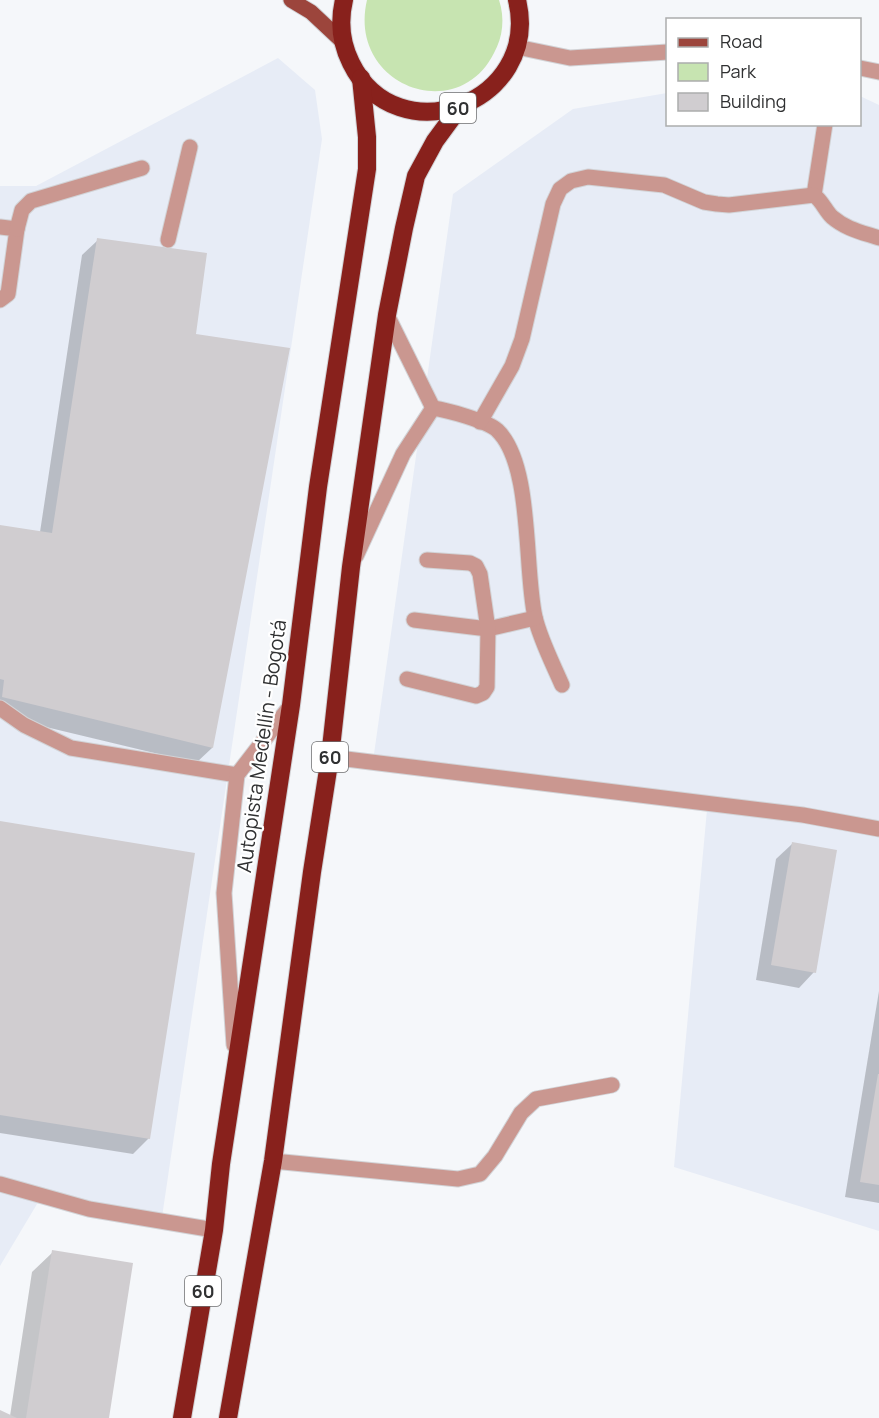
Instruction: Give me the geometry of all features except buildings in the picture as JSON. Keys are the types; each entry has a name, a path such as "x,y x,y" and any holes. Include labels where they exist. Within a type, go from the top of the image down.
{"highway":[{"name":"Autopista Medellín - Bogotá","path":"344,0 341,26 343,42 350,61 361,78 383,98 412,110 428,112 460,107 485,94 496,84 512,60 517,46 520,28 518,0"},
{"name":"Autopista Medellín - Bogotá","path":"182,1418 214,1230 221,1164 291,705 318,487 367,168 367,137 361,78"},
{"name":"Autopista Medellín - Bogotá","path":"228,1418 273,1161 330,757 351,567 387,315 417,176 435,141 460,107"}],"main road":[{"path":"291,0 311,12 343,42"}],"street":[{"path":"517,46 570,58 666,52"},
{"path":"861,68 879,72"},
{"path":"814,195 825,126"},
{"path":"168,240 190,147"},
{"path":"0,300 8,294 17,229 22,210 31,201 142,168"},
{"path":"480,422 512,366 522,339 553,204 560,189 571,181 588,177 664,185 704,202 729,205 814,195 830,215 845,228 879,238"},
{"path":"0,227 17,229"},
{"path":"387,315 433,408"},
{"path":"433,408 452,410 496,429 511,447 520,478 535,618 562,685"},
{"path":"351,567 403,454 433,408"},
{"path":"407,679 476,696 483,693 487,687 488,630 480,574 476,566 470,563 427,560"},
{"path":"414,620 488,630 535,618"},
{"path":"236,1068 224,893 237,775 291,705"},
{"path":"0,708 24,725 71,748 237,775"},
{"path":"330,757 803,815 879,829"},
{"path":"273,1161 458,1179 480,1174 495,1156 521,1113 537,1099 612,1085"},
{"path":"0,1184 89,1209 214,1230"}],"shaded area":[{"path":"278,58 315,90 322,139 162,1217 40,1199 0,1266 0,186 36,186"},
{"path":"666,93 666,126 861,126 861,96 879,105 879,1231 674,1167 708,799 374,754 453,194 573,109"}],"green space":[{"path":"367,0 499,0 502,27 499,40 494,53 477,75 456,88 432,91 409,86 389,74 373,55 365,30"}]}
